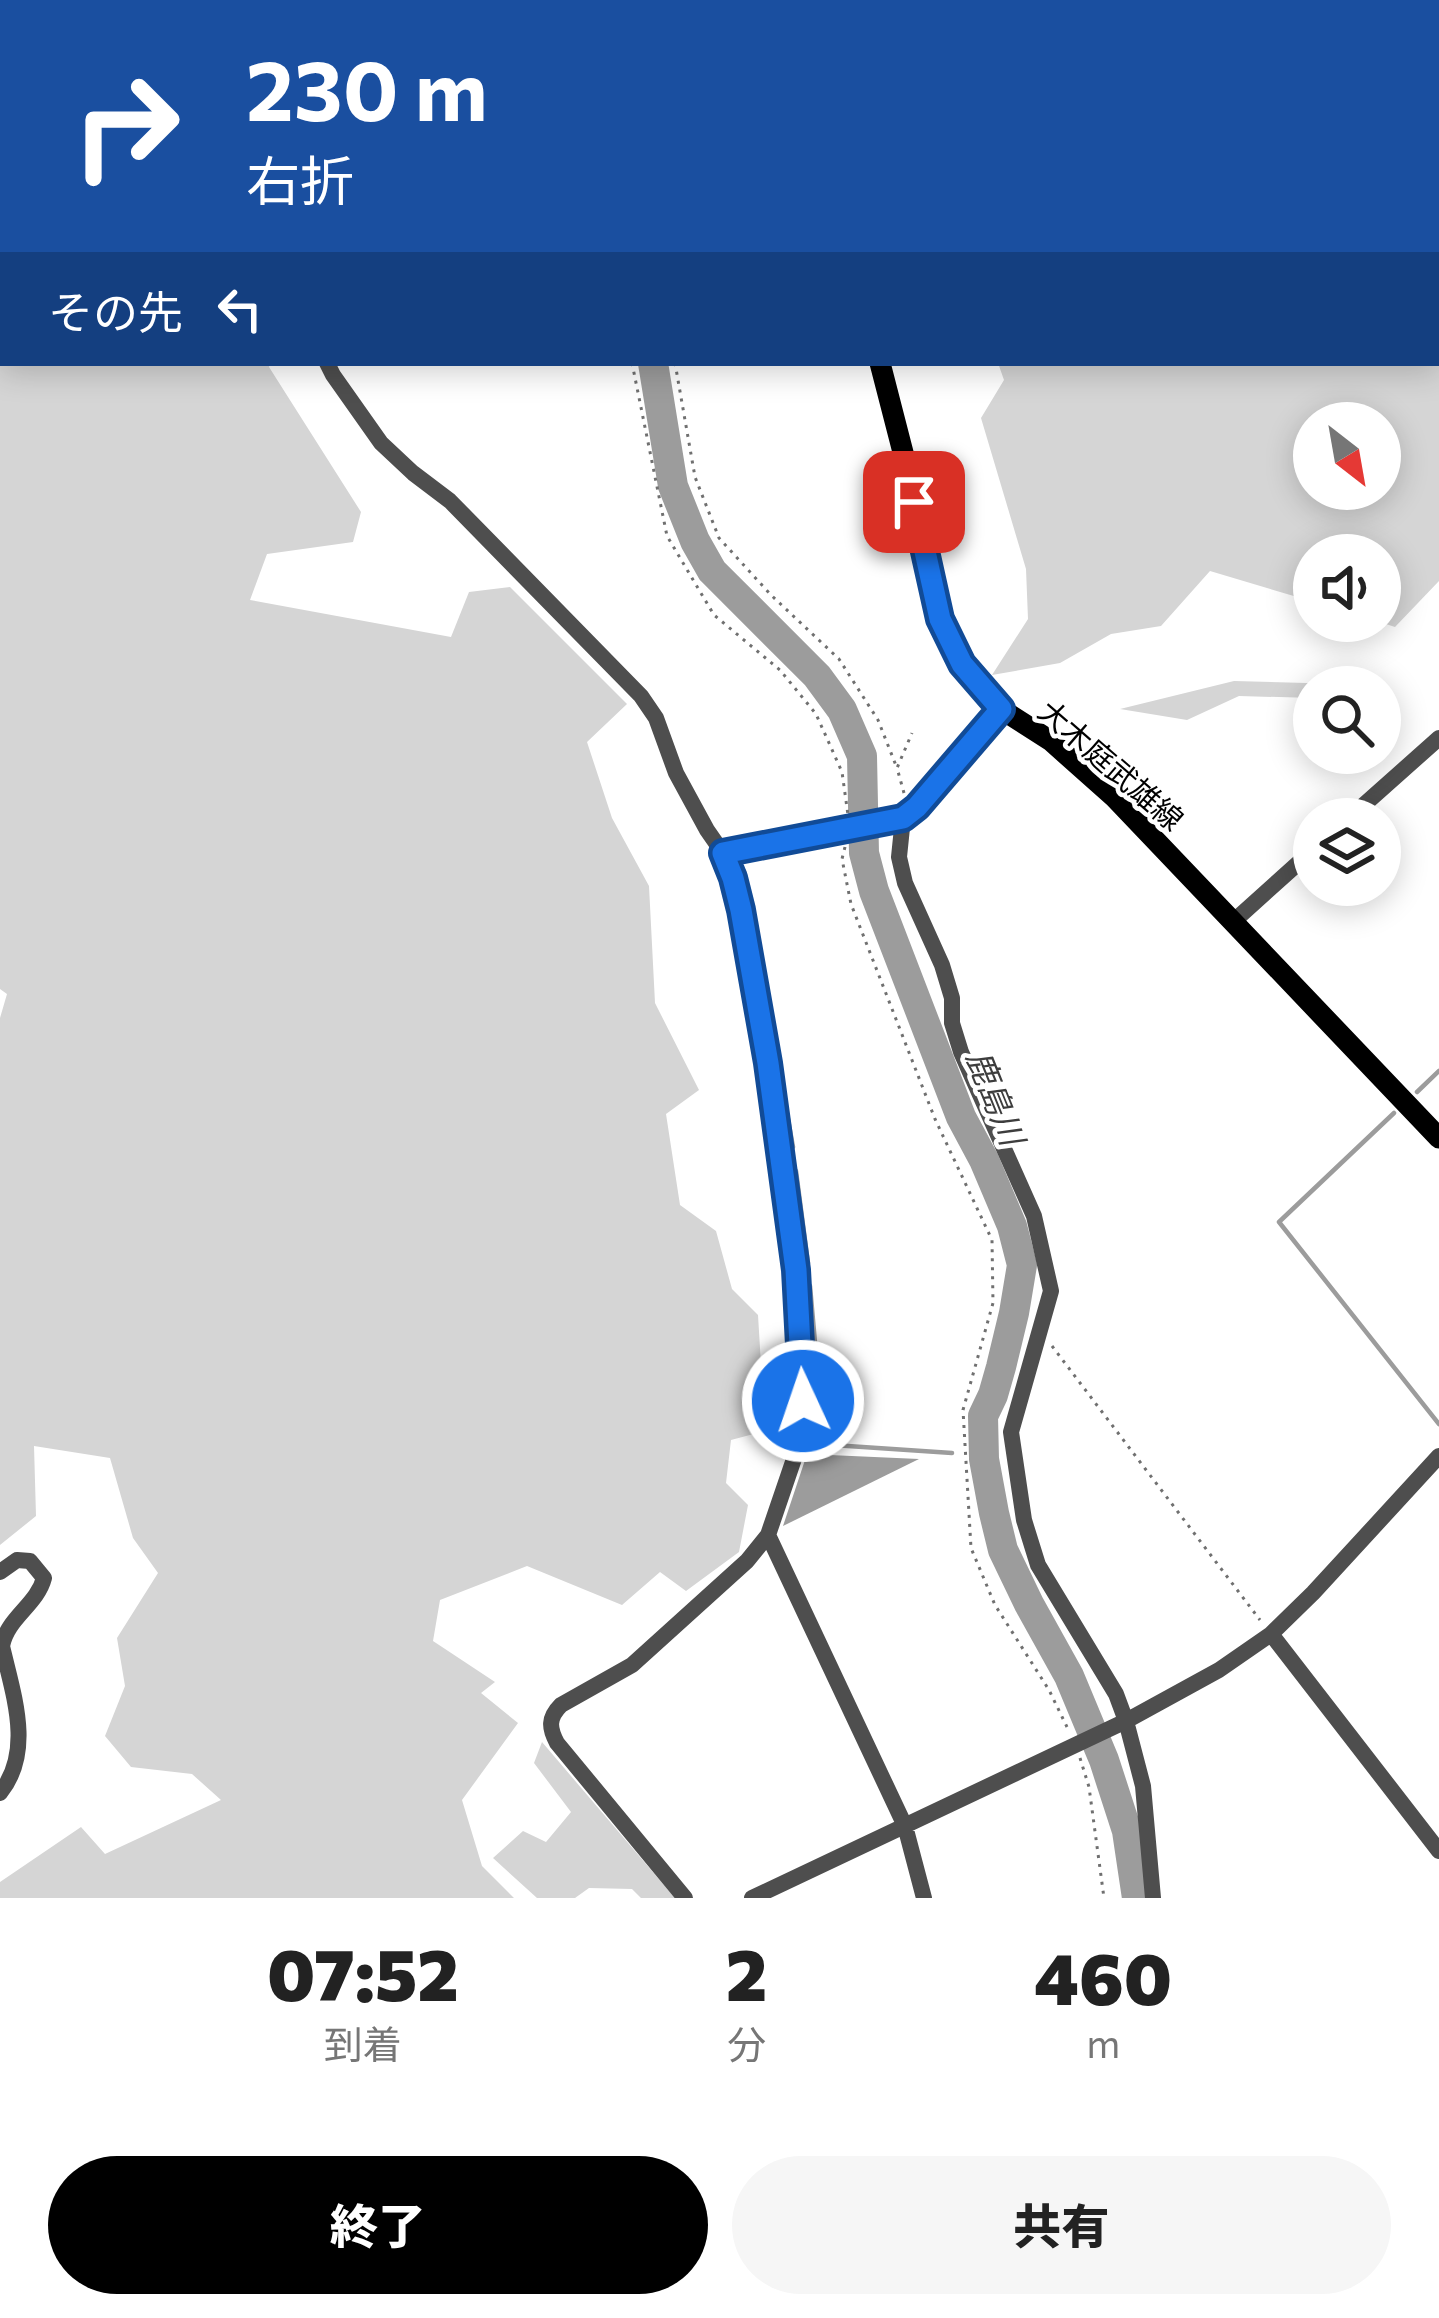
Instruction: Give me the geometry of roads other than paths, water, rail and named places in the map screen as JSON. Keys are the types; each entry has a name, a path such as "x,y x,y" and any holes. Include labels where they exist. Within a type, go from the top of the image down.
{"main road":[{"name":"大木庭武雄線","path":"881,366 929,579 940,619 962,664 1001,709 1051,742 1115,798 1439,1138"}],"street":[{"path":"329,366 381,443 450,500 641,696 656,718 676,772 706,830 723,853 741,910 796,1270 803,1401 797,1450 768,1534 747,1562 632,1665 561,1705 550,1724 557,1743 685,1898"},
{"path":"1001,709 905,815 899,856 904,883 942,965 961,1052 1034,1216 1051,1291 1011,1432 1024,1520 1037,1565 1116,1694 1126,1721 1143,1786 1154,1898"},
{"path":"1372,798 1439,738"},
{"path":"723,853 905,815"},
{"path":"1234,921 1293,868"},
{"path":"752,1898 1126,1721 1220,1670 1271,1634 1313,1593 1439,1456"},
{"path":"768,1534 905,1826 923,1898"},
{"path":"0,1572 17,1560 30,1561 44,1578 40,1592 4,1632 2,1646 20,1728 13,1772 0,1793"},
{"path":"1271,1634 1439,1851"}],"waterway":[{"name":"鹿島川","path":"653,366 673,486 695,541 712,571 817,676 842,710 862,756 864,853 874,891 961,1117 1012,1226 1022,1265 1001,1367 983,1416 984,1459 994,1513 1003,1550 1069,1676 1104,1760 1127,1831 1137,1898"},
{"path":"744,871 765,988"},
{"path":"769,1014 793,1147"},
{"path":"1417,1092 1439,1071"},
{"path":"1394,1113 1279,1222 1439,1424"},
{"path":"796,1171 808,1263"},
{"path":"810,1286 820,1399 813,1434 818,1444 952,1453"},
{"path":"973,1455 984,1459"}]}
